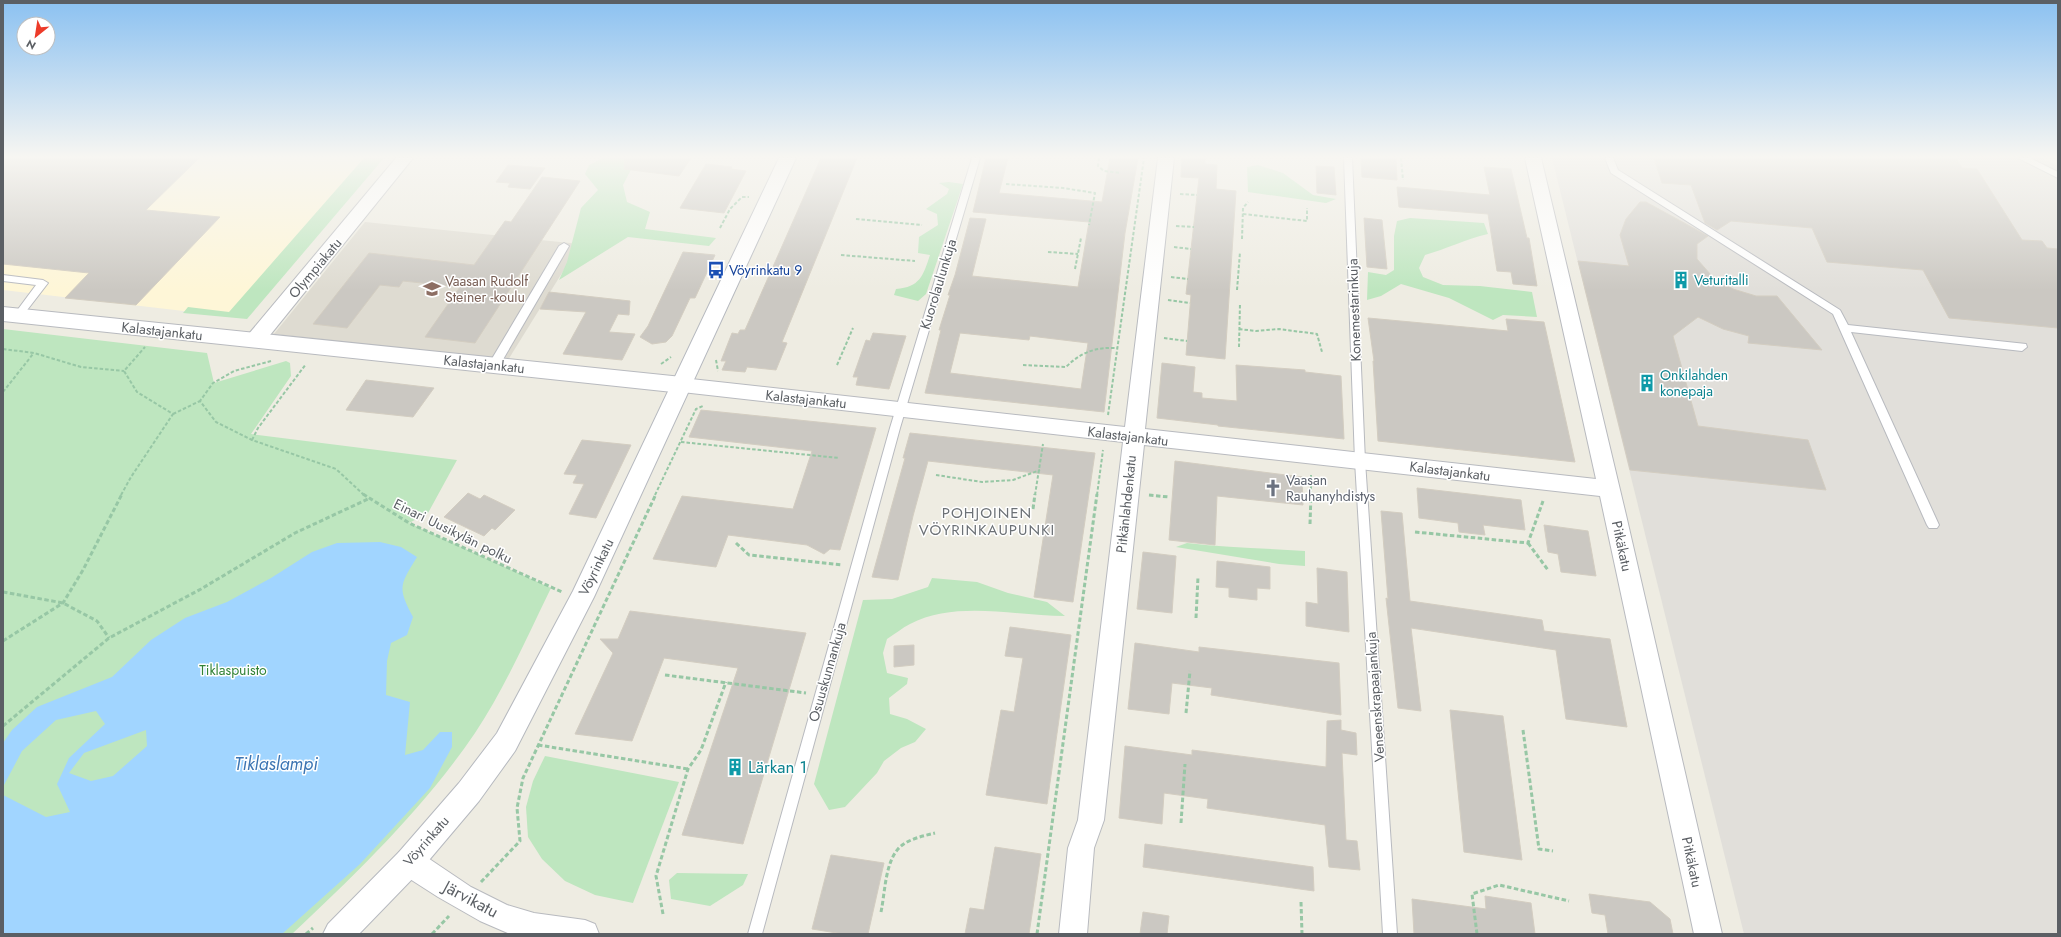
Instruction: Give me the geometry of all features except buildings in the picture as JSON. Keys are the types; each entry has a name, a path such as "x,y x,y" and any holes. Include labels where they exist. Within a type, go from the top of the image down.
{"main road":[{"name":"Vöyrinkatu","path":"338,934 409,862 469,792 506,742 582,597 768,202"},
{"name":"Kalastajankatu","path":"11,315 682,385"}],"street":[{"name":"Olympiakatu","path":"255,340 369,202"},
{"name":"Pitkänlahdenkatu","path":"1073,934 1081,848 1091,820 1161,202"},
{"name":"Pitkäkatu","path":"1543,202 1609,489 1708,934"},
{"name":"Kalastajankatu","path":"682,385 1609,489"},
{"name":"Järvikatu","path":"409,862 435,881 482,908 519,923 585,934"}],"lane":[{"name":"Kuorolaulunkuja","path":"900,409 963,202"},
{"name":"Konemestarinkuja","path":"1350,202 1360,461"},
{"path":"1663,202 1837,312 1934,526"},
{"path":"494,365 564,246"},
{"path":"3,278 43,283 11,315"},
{"path":"1844,328 2022,347"},
{"name":"Osuuskunnankuja","path":"755,934 820,694 900,409"},
{"name":"Veneenskrapaajankuja","path":"1360,461 1390,934"}],"path":[{"path":"720,228 730,209 737,202"},
{"path":"1089,225 1093,202"},
{"path":"1037,934 1138,202"},
{"path":"1242,239 1243,208 1248,202"},
{"path":"1243,214 1306,220 1307,208"},
{"path":"856,219 922,225"},
{"path":"1172,226 1194,227"},
{"path":"1075,269 1081,238"},
{"path":"1170,246 1191,249"},
{"path":"1048,252 1078,254"},
{"path":"1237,290 1240,252"},
{"path":"841,255 916,261"},
{"path":"1166,276 1188,278"},
{"path":"1164,300 1190,302"},
{"path":"1239,347 1240,303"},
{"path":"837,365 853,328"},
{"path":"1239,329 1256,331 1279,329 1317,334 1322,352"},
{"path":"124,371 160,330"},
{"path":"1160,338 1187,341"},
{"path":"1023,365 1066,367 1076,356 1090,349 1105,347 1117,348"},
{"path":"3,350 34,353 81,367 124,371"},
{"path":"3,392 34,353"},
{"path":"3,641 63,603 83,570 131,477 173,414 200,401 213,383 234,371 276,360"},
{"path":"716,360 718,374"},
{"path":"252,440 258,428 307,362"},
{"path":"124,371 137,392 173,414"},
{"name":"Einari Uusikylän polku","path":"200,401 216,422 252,440 336,469 368,498 409,523 562,592 558,598"},
{"path":"487,876 520,841 517,808 524,778 680,442 696,409 703,406"},
{"path":"680,442 818,458 839,458"},
{"path":"1033,509 1043,444"},
{"path":"936,475 982,482 1013,480 1040,470"},
{"path":"1310,524 1311,474"},
{"path":"1144,494 1169,497"},
{"path":"3,726 109,638 201,589 295,533 368,498"},
{"path":"1528,543 1543,500"},
{"path":"1415,532 1528,543 1548,570"},
{"path":"736,543 749,554 773,559 856,566"},
{"path":"1196,618 1198,577"},
{"path":"3,592 63,603 97,621 109,638"},
{"path":"1186,713 1190,670"},
{"path":"665,675 820,694"},
{"path":"663,914 656,876 688,769 701,750 726,682"},
{"path":"1522,730 1539,849 1554,851"},
{"path":"538,745 688,769"},
{"path":"1181,823 1185,764"},
{"path":"881,912 890,868 898,849 913,839 935,833"},
{"path":"1477,934 1472,894 1499,885 1569,901"},
{"path":"1301,902 1302,934"},
{"path":"432,934 444,921"}],"shaded area":[{"path":"3,202 342,202 244,318 3,290"},
{"path":"1563,202 2058,202 2058,934 1744,934"},
{"name":"Vaasan Rudolf Steiner -koulu","path":"365,222 580,244 508,360 274,334"}],"green space":[{"path":"326,202 347,202 247,319 183,313 188,307 229,312"},
{"path":"587,202 627,202 650,212 645,229 716,238 709,246 628,237 559,280 567,262 581,208"},
{"path":"936,202 957,202 926,294 918,301 894,295 896,289 904,288 915,283 925,269 930,255 918,253 919,237 938,225 937,214 926,209"},
{"path":"1410,218 1484,223 1488,234 1425,255 1419,268 1423,277 1443,285 1480,286 1532,292 1537,317 1503,315 1493,320 1449,298 1401,284 1381,296 1367,300 1368,272 1386,275 1394,270 1394,236 1397,221"},
{"name":"Tiklaspuisto","path":"3,329 207,353 214,383 286,361 290,363 291,376 251,434 457,460 428,513 409,523 551,588 496,698 475,733 455,761 389,838 292,934 3,934"},
{"path":"1187,543 1305,551 1305,566 1279,564 1176,547"},
{"path":"932,578 977,582 1008,593 1047,602 1065,616 986,611 947,613 928,617 910,624 887,639 883,653 887,673 908,678 907,684 889,698 890,714 907,719 926,729 915,742 901,748 884,761 877,773 845,807 829,810 814,784 863,600 892,599 928,587"},
{"path":"545,756 679,782 633,903 595,895 565,881 542,859 528,837 526,807 533,781"},
{"path":"677,873 748,874 743,885 710,906 671,899 669,880"}],"water":[{"name":"Tiklaslampi","path":"380,542 401,547 417,557 404,580 403,586 404,599 413,617 407,635 391,643 387,661 386,695 410,702 405,755 423,750 440,732 452,732 452,747 430,788 360,864 282,934 3,934 3,795 46,817 70,812 57,784 69,758 105,724 96,711 56,720 22,751 3,787 3,743 12,730 37,707 112,677 151,640 185,618 227,602 271,578 312,552 337,543","holes":["146,730 147,746 113,776 91,781 69,773 84,753"]}],"place":[{"name":"Vöyrinkatu 9","path":"716,270"},
{"name":"Veturitalli","path":"1681,280"},
{"name":"Vaasan Rudolf Steiner -koulu","path":"432,289"},
{"name":"Onkilahden konepaja","path":"1647,383"},
{"name":"Vaasan Rauhanyhdistys","path":"1273,488"},
{"name":"Lärkan 1","path":"735,767"}],"district":[{"name":"POHJOINEN VÖYRINKAUPUNKI","path":"987,522"}]}
